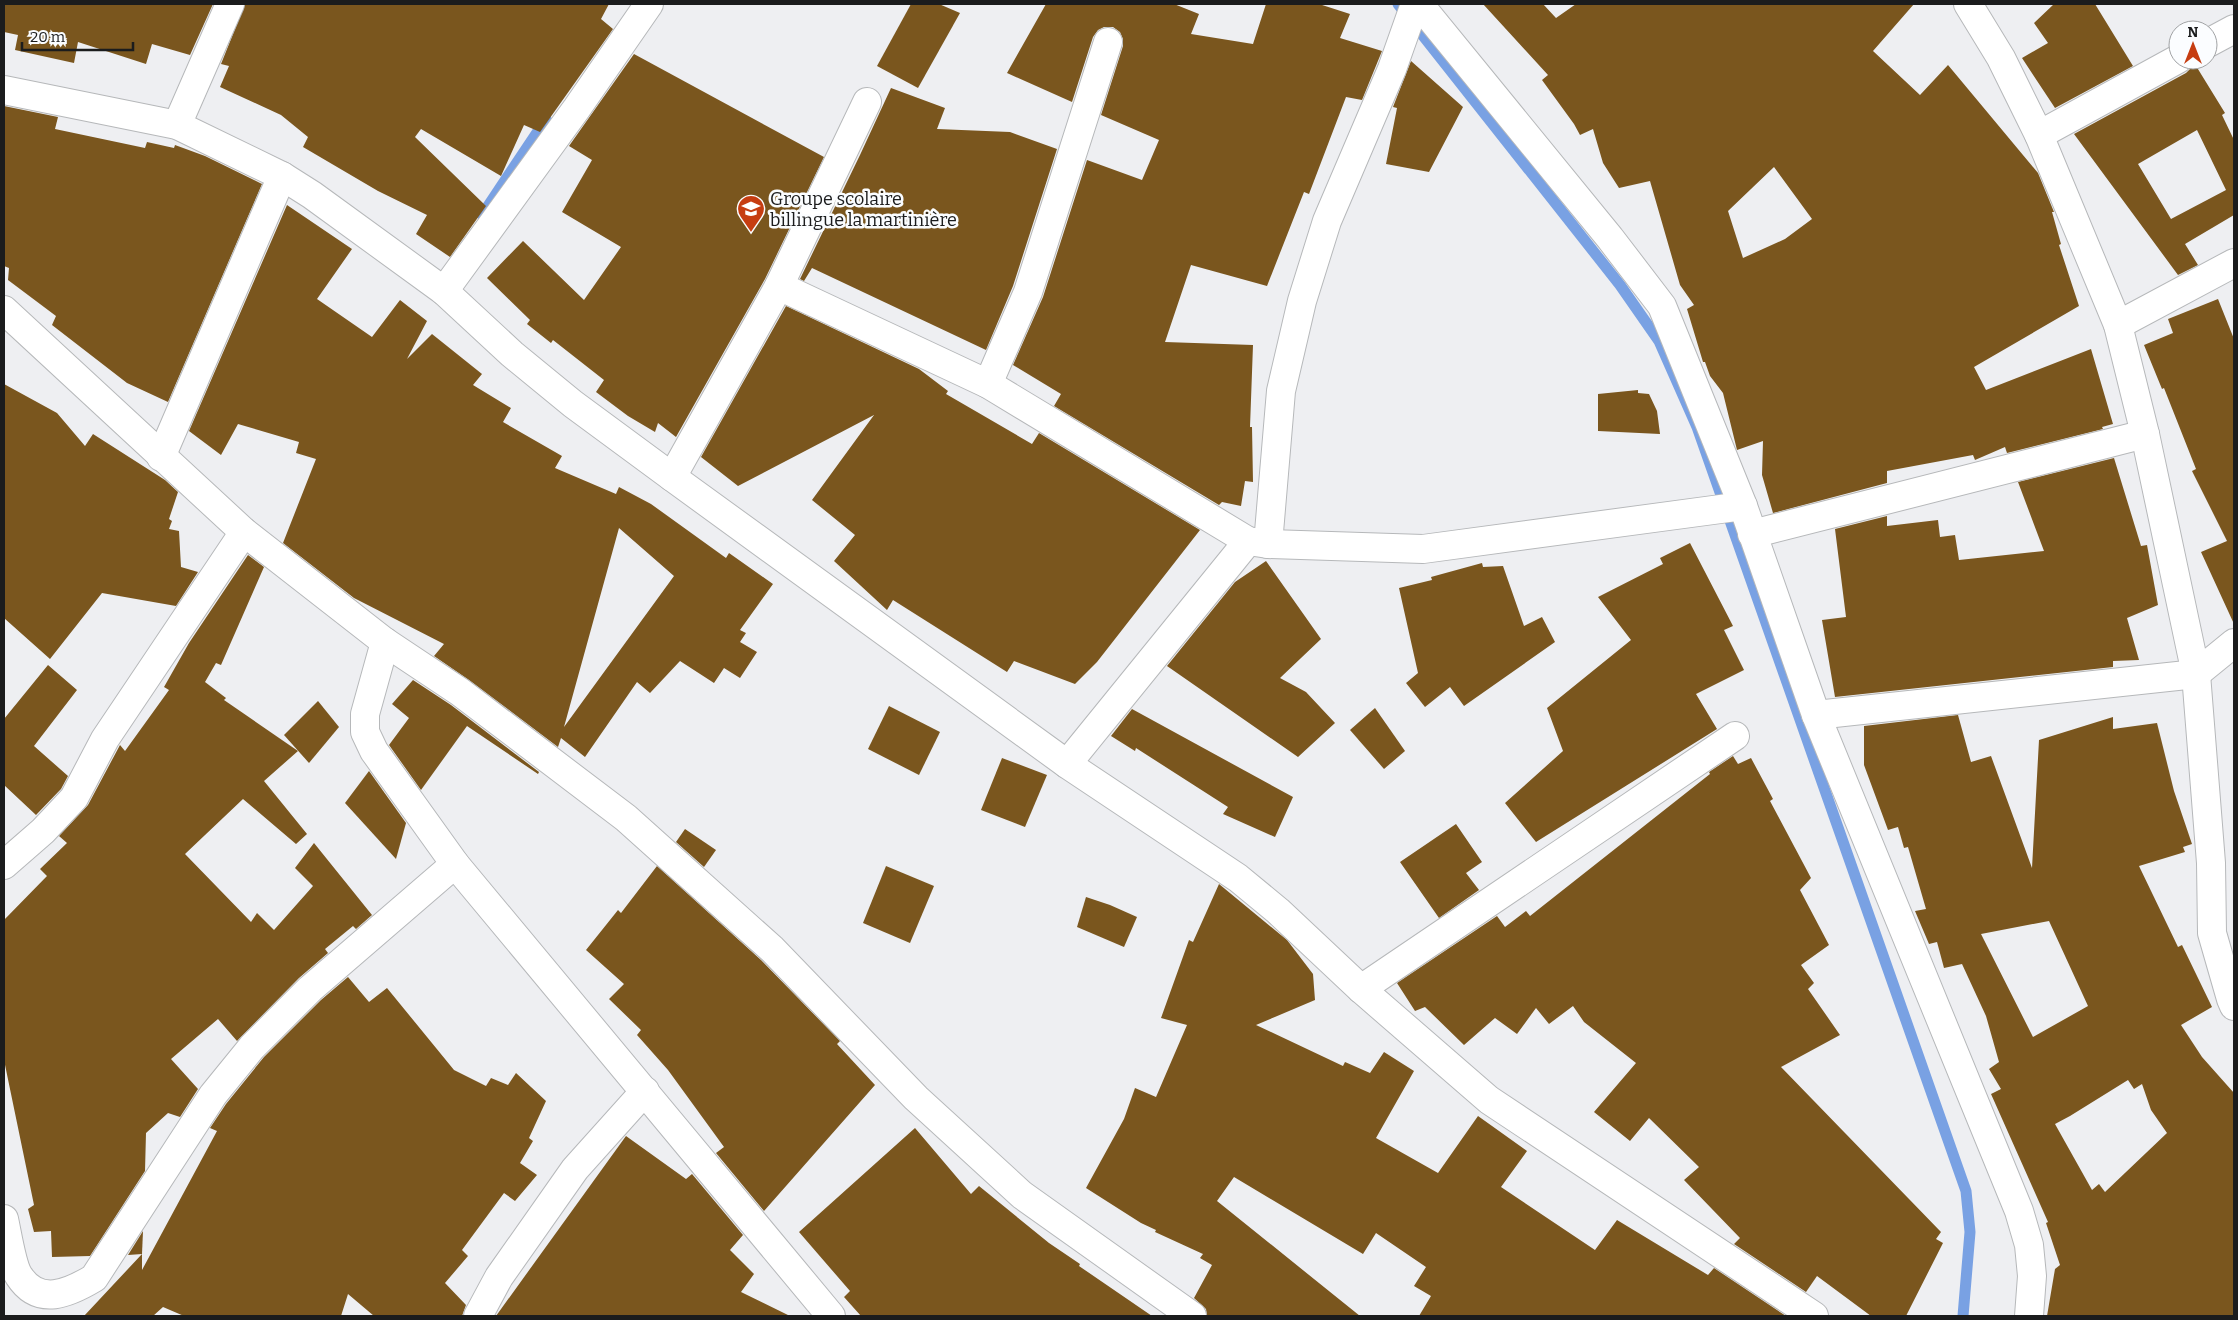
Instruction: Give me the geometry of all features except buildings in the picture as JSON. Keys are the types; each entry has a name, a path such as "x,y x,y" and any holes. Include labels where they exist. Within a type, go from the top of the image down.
{"street":[{"path":"177,125 230,4"},
{"path":"444,291 577,108 649,4"},
{"path":"1067,764 1258,543 1281,391 1302,301 1327,221 1392,69 1415,4"},
{"path":"1420,4 1610,238 1662,306 1743,506 1816,716 2019,1211 2029,1245 2032,1276 2029,1316"},
{"path":"1968,4 2001,58 2039,135 2118,325 2145,434 2196,674 2211,863 2212,933 2230,999 2234,1006"},
{"path":"2218,38 2234,29"},
{"path":"988,384 1028,292 1108,42"},
{"path":"2039,135 2168,65"},
{"path":"4,90 177,125 282,176 312,195 444,291 520,361 573,404 1067,764 1238,878 1278,911 1361,989 1489,1100 1814,1316"},
{"path":"672,477 779,286 867,102"},
{"path":"161,457 282,176"},
{"path":"2118,325 2234,263"},
{"path":"779,286 988,384 1258,543 1423,548 1743,506"},
{"path":"4,310 244,532 385,642 460,692 626,818 772,949 916,1098 1022,1195 1192,1316"},
{"path":"1752,534 2145,434"},
{"path":"4,865 43,831 74,798 105,739 244,532"},
{"path":"385,642 365,714 365,732 374,751 455,864 831,1316"},
{"path":"1816,716 2196,674 2234,643"},
{"path":"1361,989 1735,736"},
{"path":"4,1219 18,1275 32,1290 53,1295 73,1290 94,1278 213,1095 252,1047 310,989 455,864"},
{"path":"2212,933 2234,918"},
{"path":"478,1316 499,1278 575,1169 645,1091"}],"waterway":[{"path":"1398,4 1620,285 1659,341 1697,427 1966,1191 1970,1232 1963,1316"},
{"path":"482,215 546,119"}],"place":[{"name":"Groupe scolaire billingue la martinière","path":"751,233"}]}
